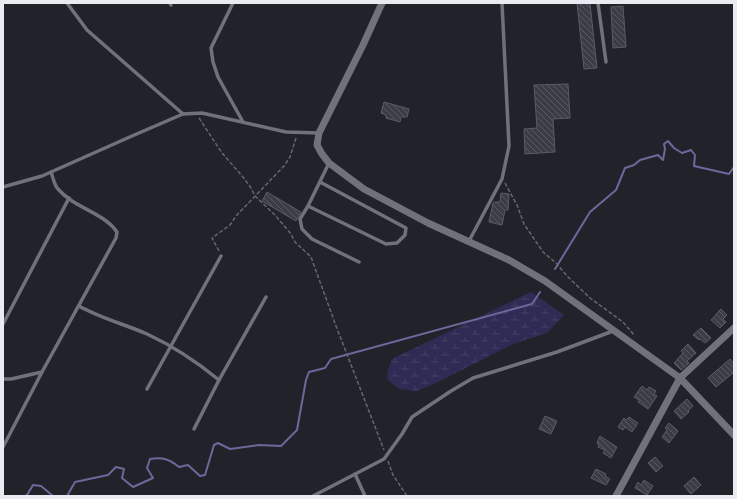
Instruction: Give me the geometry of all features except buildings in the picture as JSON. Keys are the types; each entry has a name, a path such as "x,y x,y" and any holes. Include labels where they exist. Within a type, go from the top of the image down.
{"street":[{"path":"382,3 363,45 319,133 318,145 322,154 329,163 364,189 428,223 509,260 545,281 680,378 734,435"},
{"path":"616,496 680,378 734,328"}],"lane":[{"path":"67,3 87,30 183,114"},
{"path":"233,3 211,48 213,62 218,77 243,122"},
{"path":"469,241 502,179 509,146 502,3"},
{"path":"598,3 606,62"},
{"path":"3,187 42,176 183,114 202,113 286,132 319,133"},
{"path":"329,163 300,219 302,229 312,239 359,262"},
{"path":"3,447 42,372 116,238 117,232 111,223 69,198 57,189 51,172"},
{"path":"308,206 386,244 397,243 406,235 406,228 320,182"},
{"path":"3,324 69,198"},
{"path":"147,389 221,256"},
{"path":"194,429 219,380 266,297"},
{"path":"78,306 147,334 170,346 196,362 219,380"},
{"path":"313,496 378,463 386,456 412,417 451,390 474,378 557,352 614,330"},
{"path":"3,379 11,379 42,372"},
{"path":"355,474 365,496"}],"path":[{"path":"196,113 222,153 243,177 255,196 276,215 291,234 295,242 311,257 393,475 407,496"},
{"path":"221,256 212,238 230,225 236,216 284,166 290,157 297,132"},
{"path":"502,179 517,205 524,224 543,252 556,263 590,298 623,322 634,336 636,342 635,346"}],"green space":[{"path":"531,292 564,315 547,333 513,344 417,391 399,389 388,380 387,373 392,359"}],"waterway":[{"path":"555,269 590,212 616,190 625,168 634,165 640,160 658,155 663,160 665,149 664,144 668,141 674,148 682,153 691,150 695,155 694,166 729,174 734,167"},
{"path":"67,496 75,482 108,475 116,467 124,469 122,478 133,487 153,478 147,468 150,459 166,459 179,467 188,465 200,476 205,475 214,445 218,443 230,449 259,445 281,446 297,430 306,380 309,372 325,368 331,359 532,304 540,292"},
{"path":"25,496 33,485 41,486 53,496"}]}
